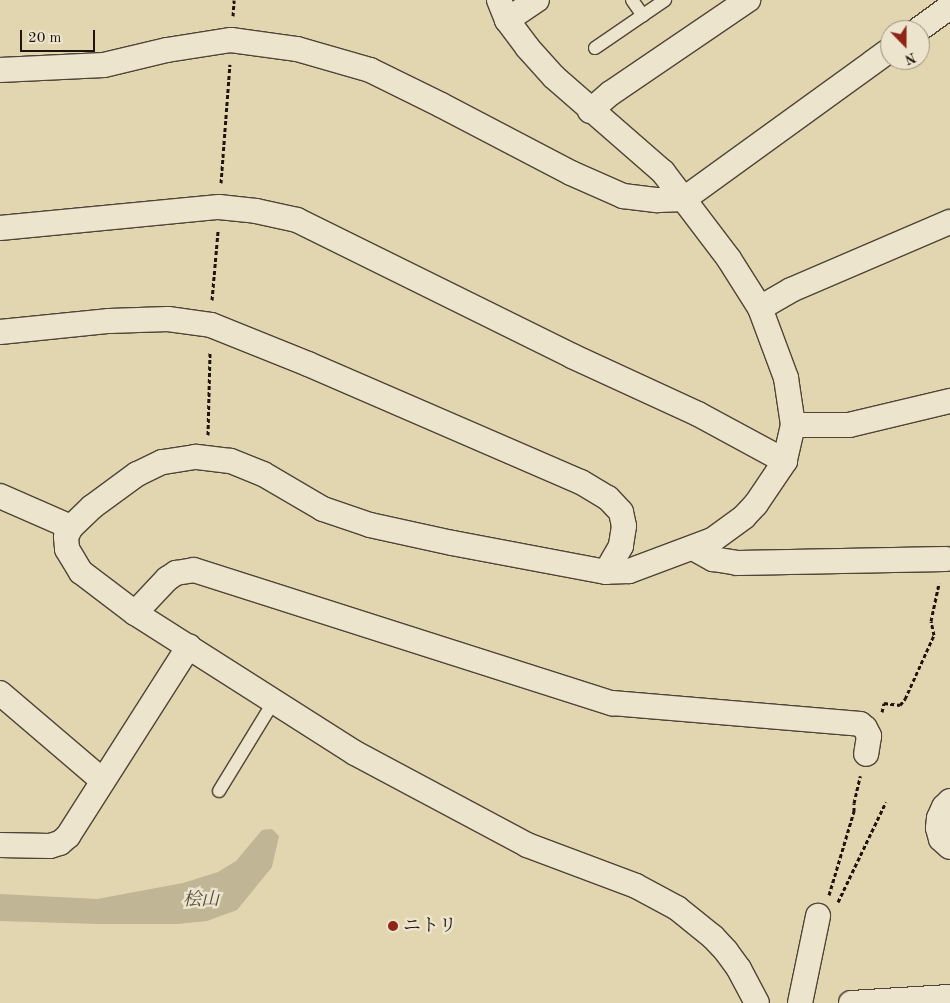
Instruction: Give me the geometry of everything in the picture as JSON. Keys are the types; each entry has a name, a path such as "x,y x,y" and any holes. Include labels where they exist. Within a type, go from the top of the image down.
{"street":[{"path":"537,0 503,10 527,47 554,77 590,111 663,172 729,259 760,308 786,378 793,425 785,460 770,485 744,517 712,540 693,548 629,571 606,572 452,543 370,525 322,509 263,474 230,461 195,457 162,462 137,474 92,507 71,526 66,537 67,549 72,561 89,579 135,613 355,753 527,845 636,886 664,900 695,921 726,951 740,969 756,1003"},
{"path":"590,111 610,93 748,0"},
{"path":"930,21 950,6"},
{"path":"0,70 104,65 167,50 231,40 297,48 370,70 571,173 623,196 658,200 684,199 880,57"},
{"path":"0,228 219,207 256,211 296,220 572,356 698,414 785,460"},
{"path":"760,308 791,290 950,222"},
{"path":"0,332 109,321 158,319 210,325 308,364 572,478 608,498 621,512 624,526 621,546 606,572"},
{"path":"793,425 849,425 950,401"},
{"path":"0,496 71,526"},
{"path":"693,548 712,559 737,563 946,559"},
{"path":"135,613 167,579 184,570 194,570 612,702 860,724 865,728 869,736 866,754"},
{"path":"0,845 50,846 60,843 68,836 189,646"},
{"path":"0,693 103,781"},
{"path":"950,801 944,807 939,818 938,828 941,839 950,847"},
{"path":"800,1003 817,923"},
{"path":"851,1003 950,997"}],"lane":[{"path":"632,0 643,16"},
{"path":"595,48 665,0"},
{"path":"219,791 274,701"}],"path":[{"path":"884,703 900,705 905,699 934,635 931,620 946,559"},
{"path":"854,803 854,812 834,881 817,923 826,923 847,886 886,802"}],"green space":[{"name":"桧山","path":"272,829 279,836 272,867 237,910 207,921 177,924 98,924 0,921 0,894 97,899 183,883 218,872 236,861 262,830"}],"place":[{"name":"ニトリ","path":"393,926"}]}
